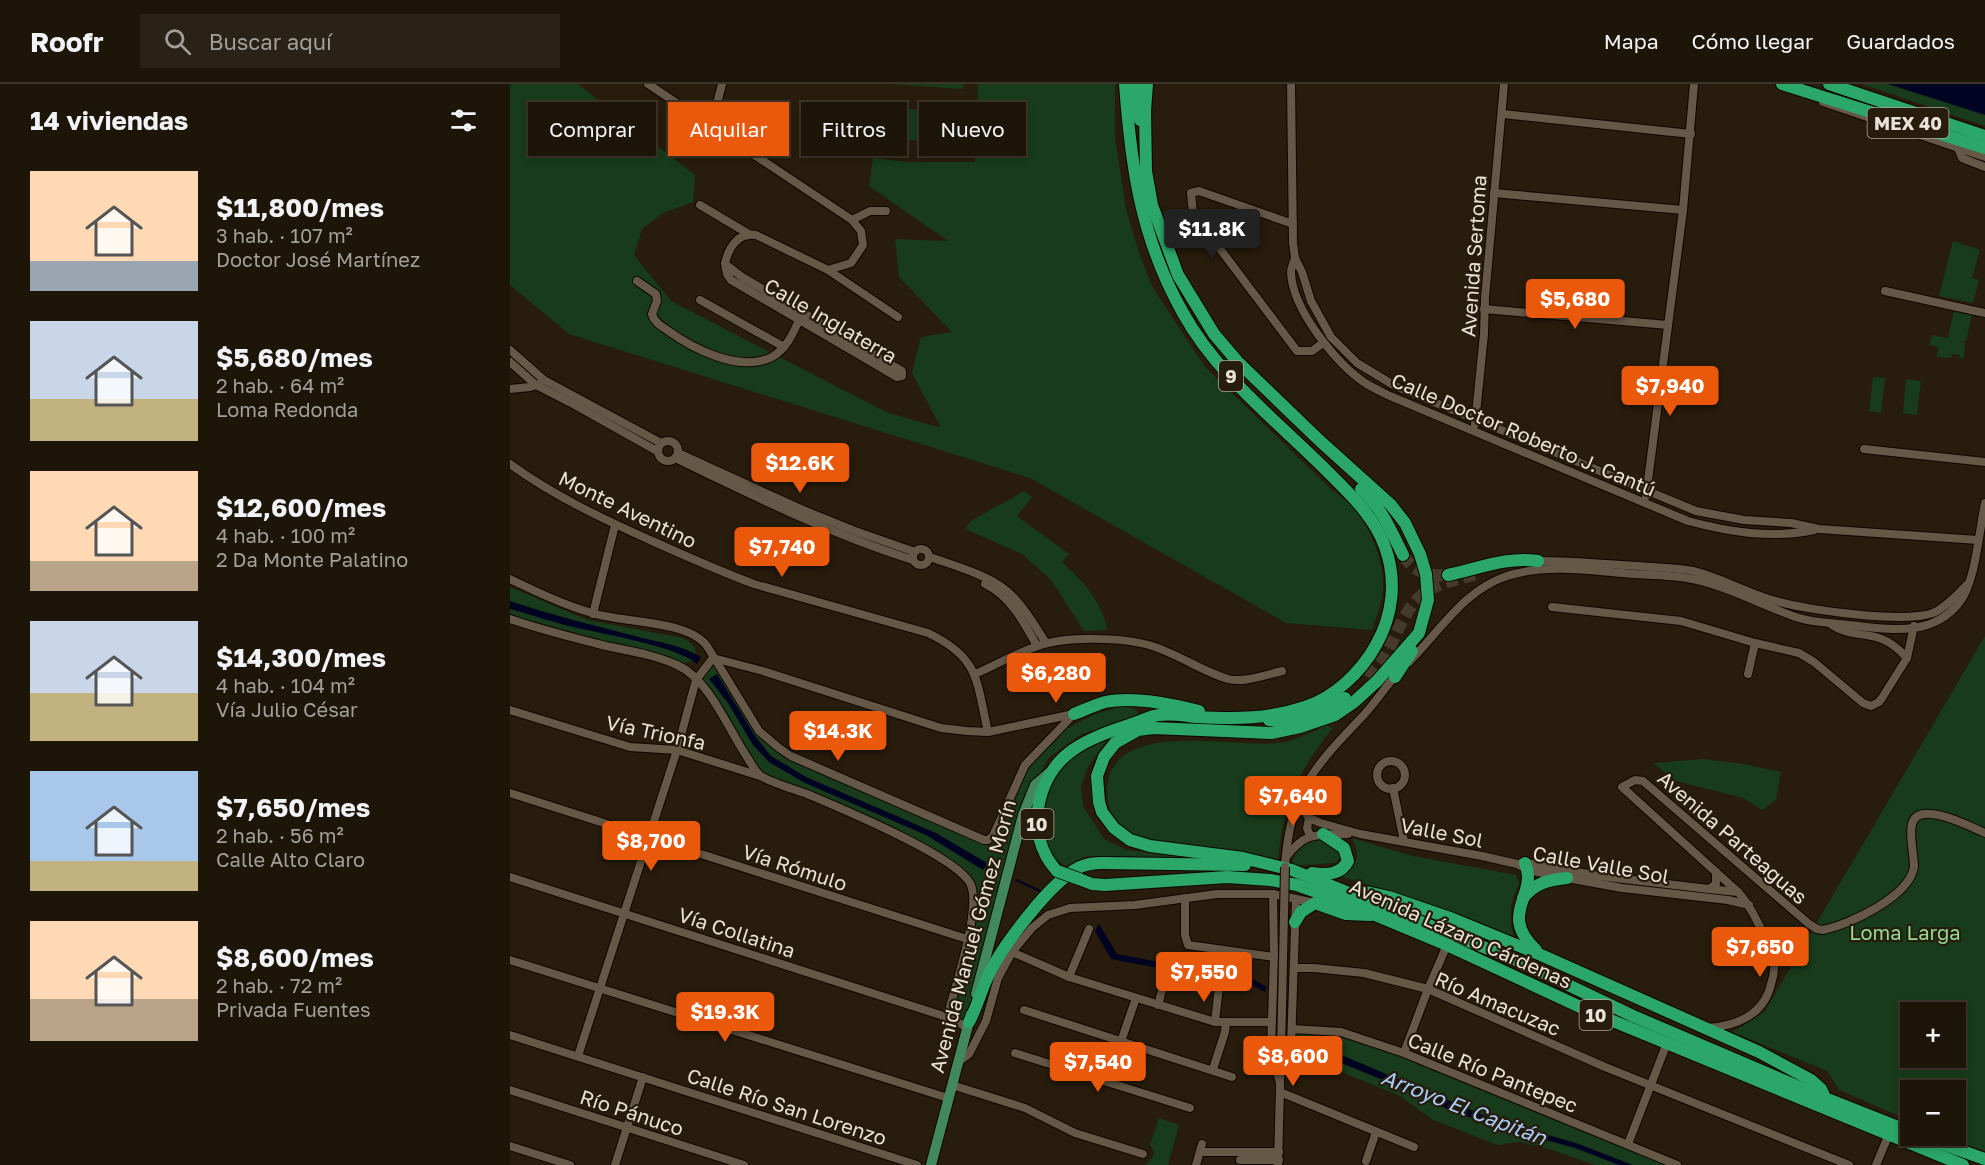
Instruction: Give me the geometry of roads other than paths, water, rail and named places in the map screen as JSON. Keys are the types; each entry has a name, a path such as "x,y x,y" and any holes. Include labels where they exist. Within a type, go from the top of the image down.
{"highway":[{"name":"Avenida Manuel Gómez Morín","path":"1049,773 1065,755 1083,743 1158,714 1252,719 1278,715 1308,706 1337,690 1366,660 1377,644 1393,599 1386,548 1363,510 1323,467 1223,369 1200,341 1182,312 1165,277 1142,214 1131,153 1125,84"},
{"path":"1136,84 1136,100 1144,145"},
{"name":"9","path":"1147,84 1144,145 1152,206 1178,274 1192,301 1214,334 1237,361 1391,505 1405,523 1416,543 1426,574 1428,600 1419,633 1366,692 1335,715 1290,730 1271,733 1170,728 1138,730 1115,743 1104,757 1097,776 1102,812 1114,828 1130,840 1150,846 1287,865"},
{"name":"MEX 40","path":"1782,84 1985,148"},
{"name":"MEX 40","path":"1829,84 1985,136"},
{"path":"1320,441 1329,456 1381,511 1403,555"},
{"path":"1448,575 1503,562 1525,559 1538,561"},
{"path":"1480,573 1538,561"},
{"path":"1395,677 1415,646 1419,633"},
{"path":"1252,719 1293,722 1308,717 1335,705 1369,678"},
{"path":"1074,714 1106,702 1146,702 1179,706 1224,718"},
{"name":"Avenida Lázaro Cárdenas","path":"1049,773 1040,798 1037,820 1041,845 1048,860 1058,871 1092,884 1105,885 1227,877 1270,880 1297,885 1447,945 1591,1012 1963,1165"},
{"path":"968,1025 988,975 1006,945 1051,890 1077,868 1102,863 1287,865 1323,874 1338,871 1345,867 1348,861 1344,848 1323,834"},
{"name":"Avenida Lázaro Cárdenas","path":"1287,865 1518,961 1633,1016 1900,1128"},
{"path":"1523,866 1527,885 1521,901 1519,923 1528,942 1541,955"},
{"path":"1521,901 1537,885 1546,880 1567,878"},
{"path":"1342,889 1374,893 1413,905 1541,955 1759,1052 1811,1080 1821,1089 1825,1098"},
{"path":"1295,922 1301,912 1315,903 1346,914 1375,915"},
{"path":"1948,1146 1985,1159"}],"main road":[{"name":"Avenida Manuel Gómez Morín","path":"931,1165 1023,815 1035,785 1049,773"}],"street":[{"path":"648,84 674,102"},
{"path":"717,102 722,84"},
{"name":"Avenida Sertoma","path":"1474,431 1504,84"},
{"path":"1644,503 1683,210 1694,84"},
{"name":"Calle Doctor Roberto J. Cantú","path":"1289,85 1295,258 1291,272 1312,326 1323,343 1366,383 1390,396 1688,521 1730,531 1763,534 1792,534 1819,529"},
{"path":"1810,92 1826,104 1985,157"},
{"path":"1503,114 1691,134"},
{"path":"1958,148 1962,158 1985,167"},
{"path":"755,156 852,220 861,231 862,245 851,263 828,270"},
{"path":"1293,224 1199,191 1191,193 1193,213 1297,351 1312,351 1323,343"},
{"path":"1494,193 1683,210"},
{"name":"Calle Inglaterra","path":"700,205 747,233 756,235 828,270 898,317"},
{"path":"852,220 870,211 886,211"},
{"path":"725,264 727,254 738,238 747,233"},
{"name":"Calle Doctor Roberto J. Cantú","path":"1295,258 1321,322 1350,357 1372,374 1395,386 1476,421 1696,511 1715,516 1791,523 1819,529 1978,540"},
{"name":"Calle Inglaterra","path":"725,264 742,278 902,370 902,376 897,377 731,280 726,274 725,264"},
{"path":"637,281 656,294 657,301 652,314 657,322 677,337 720,358 755,361 774,356 784,347 799,320"},
{"path":"1885,291 1985,313"},
{"path":"700,300 784,347"},
{"path":"1484,309 1668,325"},
{"path":"510,350 544,380 659,447 663,460 670,461 676,455 677,447 673,442 667,441 659,447"},
{"path":"510,362 536,385 659,447"},
{"path":"510,389 536,385 544,380"},
{"path":"1864,449 1985,462"},
{"path":"676,455 799,517 851,538 914,556 919,565 924,565 929,560"},
{"name":"Monte Aventino","path":"510,464 553,493 615,525 754,584 927,633 955,648 963,655 975,674 988,732"},
{"path":"1196,1165 1201,1148 1240,1159 1279,1159 1287,865 1289,829 1298,798 1321,761 1454,612 1477,591 1509,576 1569,568 1671,575 1711,583 1802,618 1819,622 1888,629 1913,628 1944,618 1963,598 1974,565 1985,503"},
{"path":"593,614 615,525"},
{"path":"914,556 919,549 924,549 929,560 988,586 1002,596 1042,644"},
{"path":"1538,561 1568,561 1691,571 1766,598 1820,609 1895,617 1915,617 1941,609 1968,584"},
{"path":"510,579 593,614 688,631 702,640 759,731 779,748 791,756 984,840 993,836 1025,765 1074,714"},
{"path":"1552,607 1681,621 1755,643 1799,653 1808,657 1863,703 1871,706 1882,698 1907,658 1915,617"},
{"path":"1819,622 1820,609"},
{"path":"510,619 543,631 653,656 688,671 706,690 760,776"},
{"path":"1829,623 1843,631 1889,642 1907,658"},
{"path":"975,674 1042,644 1102,639 1136,642 1175,654 1229,680 1282,671"},
{"path":"1748,674 1755,643"},
{"path":"578,1056 677,750 696,680 713,658"},
{"path":"713,658 763,671 941,728 988,732 1074,714"},
{"name":"Vía Trionfa","path":"510,710 630,747 677,750 760,776 819,799 935,854 961,873 970,883 973,891 973,909 950,1007 953,1019"},
{"path":"1044,720 1053,736"},
{"name":"Avenida Parteaguas","path":"1716,871 1622,786 1637,780 1643,781 1809,924 1823,930 1862,915 1890,898 1906,884 1913,874 1912,825 1917,816 1924,813 1933,814 1985,833"},
{"path":"1393,788 1404,841"},
{"path":"1287,865 1299,842 1310,836 1307,828 1310,818 1302,807 1303,789"},
{"name":"Vía Rómulo","path":"510,794 967,939"},
{"name":"Valle Sol","path":"1310,818 1360,834 1523,866"},
{"name":"Valle Sol","path":"1310,836 1360,834"},
{"name":"Calle Valle Sol","path":"1523,866 1567,878 1622,888 1728,900 1749,905"},
{"name":"Calle Valle Sol","path":"1523,866 1738,892"},
{"path":"1709,889 1716,884 1716,871"},
{"path":"1705,1028 1732,1025 1751,1015 1762,1005 1774,976 1774,959 1768,941 1749,905 1716,871"},
{"name":"Vía Collatina","path":"510,877 968,1025"},
{"path":"958,1062 969,1054 986,1021 998,978 1012,952 1042,920 1060,910 1135,905 1217,894 1273,894 1315,903"},
{"path":"1273,894 1274,957 1271,1049 1280,1088"},
{"path":"1185,898 1185,935 1188,945 1274,957"},
{"path":"1281,1072 1290,1053 1296,900"},
{"path":"1069,977 1089,929"},
{"path":"1404,1053 1447,945"},
{"path":"1012,952 1069,977 1215,1022 1272,1022"},
{"path":"510,960 948,1098"},
{"name":"Río Amacuzac","path":"1294,968 1356,972 1428,989 1605,1067 1849,1165"},
{"path":"1158,1005 1166,976"},
{"path":"1215,1022 1219,987"},
{"path":"1107,1082 1136,998"},
{"path":"1024,1010 1232,1077"},
{"path":"1213,1069 1226,1022"},
{"name":"Calle Río Pantepec","path":"1292,1029 1341,1032 1404,1053 1673,1164"},
{"name":"Calle Río San Lorenzo","path":"510,1035 917,1165"},
{"path":"1628,1144 1667,1043"},
{"path":"1015,1053 1190,1108"},
{"path":"615,1165 643,1077"},
{"path":"952,1085 1025,1108 1075,1133 1143,1154"},
{"path":"1280,1088 1414,1147"},
{"name":"Río Pánuco","path":"510,1090 744,1165"},
{"path":"1366,1161 1376,1132"},
{"path":"1876,1165 1889,1134"},
{"path":"510,1146 570,1165"}],"water":[{"path":"1888,84 1985,84 1985,115"},
{"path":"510,601 572,620 678,647 701,657 697,664 688,658 658,647 510,609"},
{"path":"717,674 755,736 771,756 806,777 936,833 987,863 983,870 926,835 805,783 769,762 753,745 728,703 709,679"},
{"path":"1099,924 1117,954 1254,980 1267,987 1265,992 1253,986 1111,959 1095,931"},
{"path":"1306,1040 1490,1118 1576,1143 1633,1165 1619,1165 1575,1148 1488,1124 1449,1110 1415,1093 1304,1048"}],"waterway":[{"name":"Arroyo El Capitán","path":"983,865 996,873"},
{"name":"Arroyo El Capitán","path":"1016,880 1042,892"}],"tunnel":[{"path":"1403,555 1412,566 1422,572 1448,575"},
{"path":"1369,678 1386,654 1411,606 1423,594 1448,582 1476,574"}],"park label":[{"name":"Loma Larga","path":"1905,932"}]}
